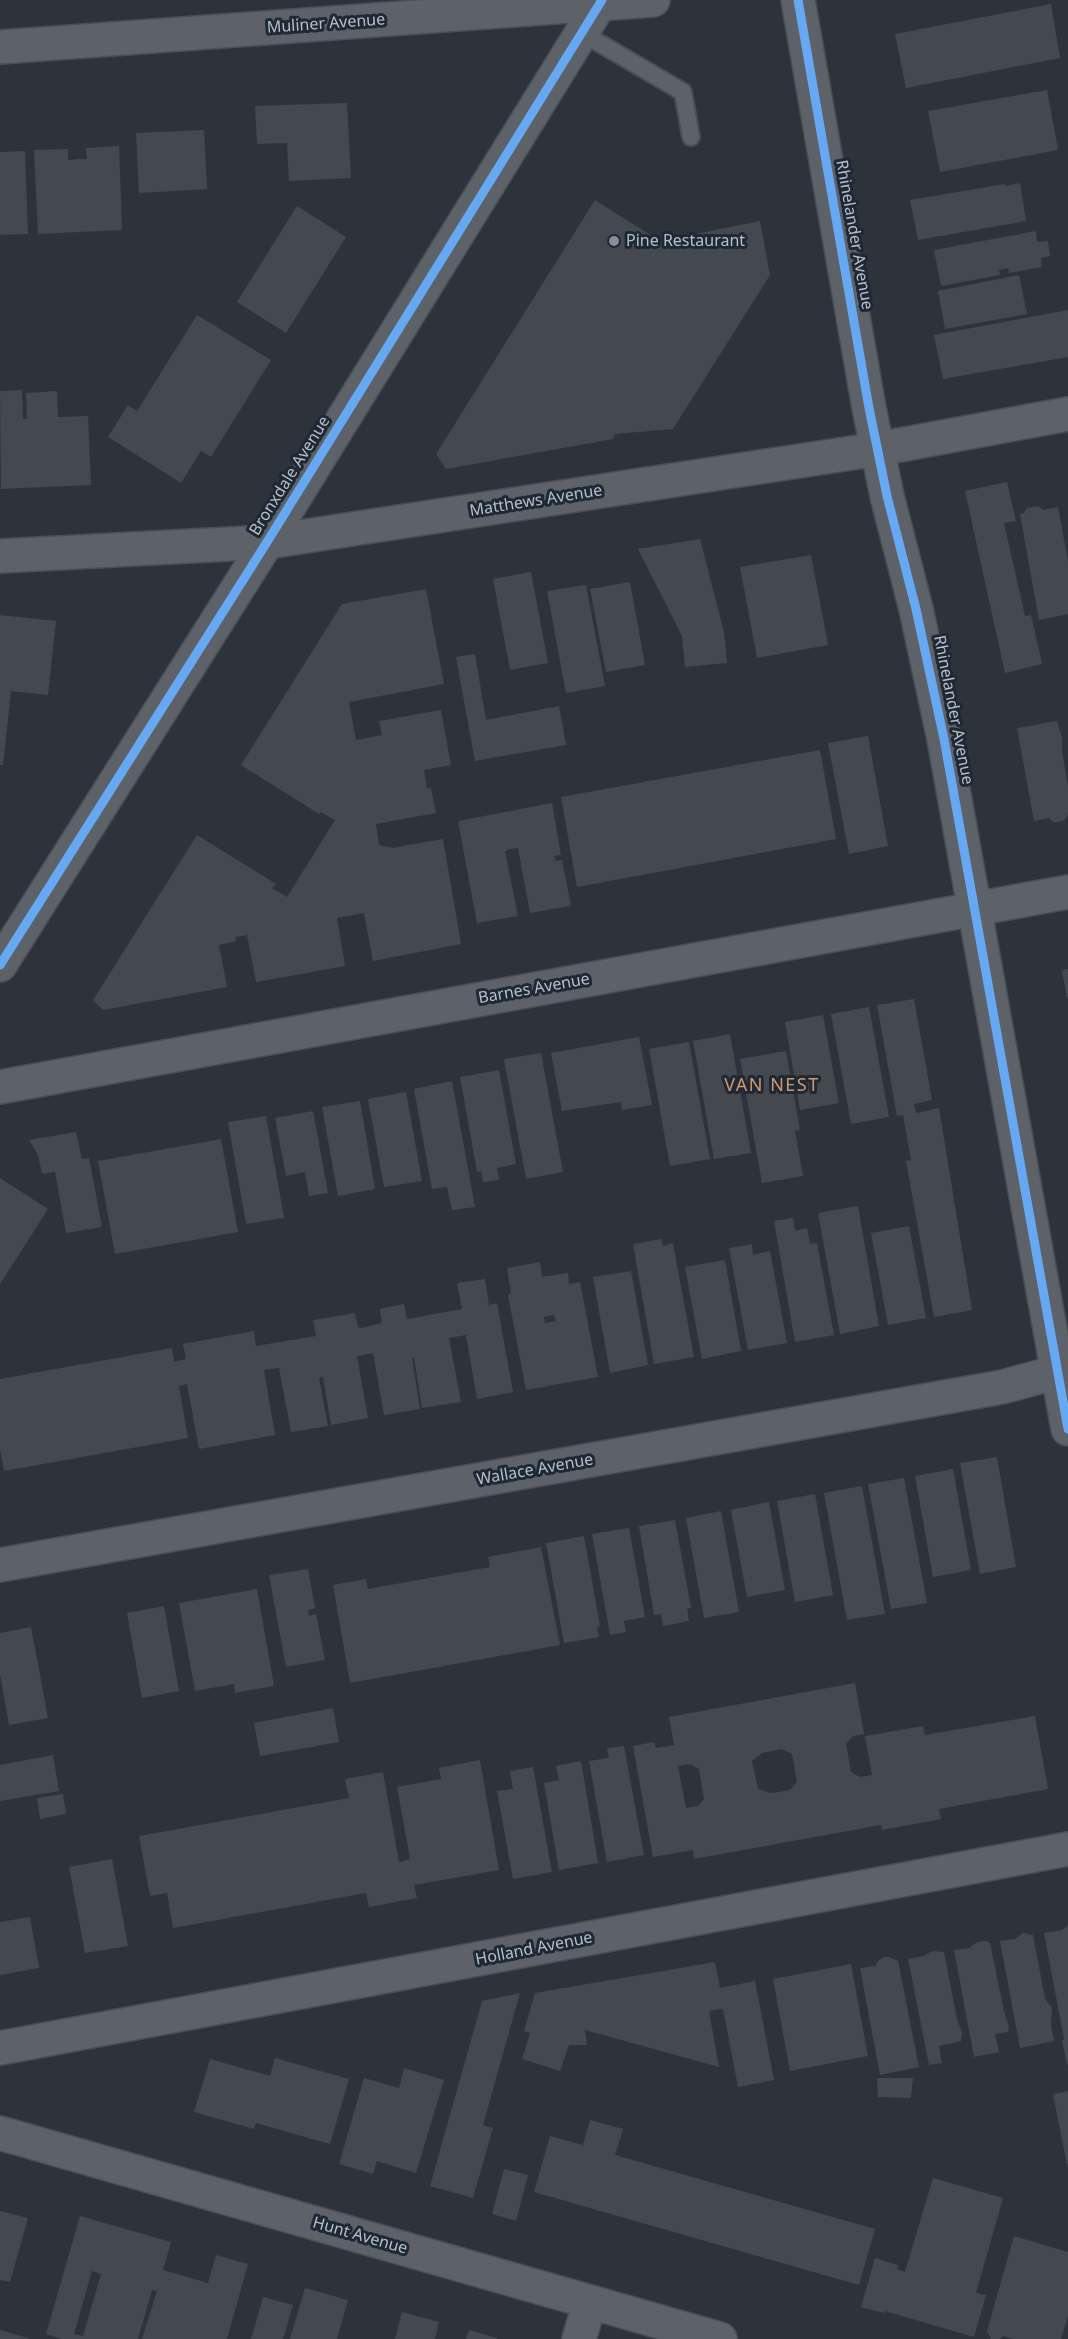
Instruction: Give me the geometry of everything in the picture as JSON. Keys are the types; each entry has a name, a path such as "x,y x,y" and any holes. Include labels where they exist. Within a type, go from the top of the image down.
{"street":[{"name":"Muliner Avenue","path":"0,47 653,0"},
{"name":"Rhinelander Avenue","path":"798,0 886,496 933,679 1064,1370 1068,1429"},
{"name":"Bronxdale Avenue","path":"0,964 267,542 601,2"},
{"name":"Matthews Avenue","path":"0,556 267,542 878,449 1068,414"},
{"name":"Barnes Avenue","path":"0,1087 1068,892"},
{"name":"Wallace Avenue","path":"0,1565 1002,1387 1064,1370"},
{"name":"Holland Avenue","path":"0,2048 1068,1849"},
{"name":"Hunt Avenue","path":"0,2133 720,2339"},
{"path":"579,2339 590,2302"}],"lane":[{"path":"582,33 683,92 691,137"}],"building":[{"path":"1051,4 1060,58 906,88 895,34"},
{"path":"1047,90 1058,150 940,172 928,111"},
{"path":"347,103 351,178 289,181 287,143 257,144 255,106"},
{"path":"204,130 207,189 139,193 136,133"},
{"path":"119,146 122,230 38,234 34,150 68,149 68,160 87,159 86,148"},
{"path":"25,151 28,234 0,235 0,152"},
{"path":"1020,183 1026,221 918,240 910,200"},
{"path":"595,200 660,241 760,221 770,275 673,429 615,434 613,439 446,469 436,454"},
{"path":"297,206 346,237 286,333 237,302"},
{"path":"1036,231 1037,242 1048,241 1050,256 1041,258 1042,267 1009,273 1008,268 999,270 1000,275 941,286 934,250"},
{"path":"1019,275 1027,314 945,329 938,291"},
{"path":"1068,310 1068,357 943,379 934,335"},
{"path":"197,315 271,360 211,457 201,451 181,483 108,437 128,405 137,411"},
{"path":"22,390 23,419 27,419 26,393 57,391 58,417 88,416 91,485 1,489 0,391"},
{"path":"1007,482 1016,521 1004,523 1025,616 1031,615 1042,664 1005,673 965,491"},
{"path":"1038,506 1043,510 1058,507 1068,561 1068,614 1039,620 1020,514 1024,513 1027,508"},
{"path":"700,539 724,632 727,663 685,667 682,636 638,549"},
{"path":"811,555 828,645 757,658 740,567"},
{"path":"531,572 548,663 510,670 493,579"},
{"path":"630,582 645,665 606,672 590,589"},
{"path":"586,585 605,686 566,693 547,591"},
{"path":"426,589 444,684 349,702 356,740 382,735 379,721 441,710 451,765 424,770 427,788 431,788 436,813 376,824 379,845 392,848 443,839 461,944 373,961 364,913 337,918 345,966 256,982 247,935 235,937 236,941 219,945 227,987 103,1010 93,1000 197,835 276,884 272,888 287,897 335,820 321,812 319,814 241,765 342,604"},
{"path":"0,615 56,621 48,695 11,691 3,765 0,765"},
{"path":"475,654 486,720 559,706 566,745 475,761 456,657"},
{"path":"1057,721 1062,738 1068,787 1068,814 1065,820 1059,822 1053,822 1049,818 1034,821 1017,728"},
{"path":"868,736 888,846 849,854 828,743"},
{"path":"820,750 836,839 577,887 561,797"},
{"path":"552,803 561,855 554,856 556,861 562,860 571,906 530,913 518,848 510,849 505,851 518,916 477,923 458,821"},
{"path":"1068,969 1068,999 1067,999 1062,970"},
{"path":"914,999 932,1100 914,1104 916,1113 939,1108 972,1310 934,1317 906,1161 911,1160 903,1115 897,1116 877,1005"},
{"path":"869,1007 889,1117 851,1124 831,1014"},
{"path":"823,1015 839,1103 800,1110 785,1022"},
{"path":"730,1034 751,1153 714,1159 693,1041"},
{"path":"639,1037 652,1105 622,1110 621,1102 562,1111 551,1053"},
{"path":"689,1042 710,1159 670,1166 649,1049"},
{"path":"786,1051 800,1130 795,1131 803,1176 762,1183 740,1059"},
{"path":"541,1053 563,1172 526,1179 504,1059"},
{"path":"499,1070 516,1164 497,1168 499,1180 483,1182 481,1171 477,1172 460,1077"},
{"path":"452,1081 475,1207 452,1210 447,1187 432,1189 414,1089"},
{"path":"406,1092 422,1181 384,1187 368,1099"},
{"path":"360,1101 375,1189 338,1196 322,1107"},
{"path":"313,1111 328,1193 309,1196 305,1172 286,1176 275,1118"},
{"path":"266,1116 284,1218 246,1224 228,1122"},
{"path":"76,1132 82,1159 89,1158 102,1227 66,1233 55,1172 42,1174 38,1155 29,1140"},
{"path":"221,1139 238,1232 115,1254 98,1161"},
{"path":"0,1178 48,1209 0,1284"},
{"path":"858,1206 879,1326 840,1334 818,1213"},
{"path":"793,1218 795,1231 807,1228 810,1244 817,1243 834,1335 795,1342 774,1221"},
{"path":"909,1226 926,1318 888,1325 871,1233"},
{"path":"661,1239 663,1246 673,1243 694,1357 654,1364 633,1244"},
{"path":"752,1244 753,1255 770,1251 787,1343 748,1350 729,1248"},
{"path":"725,1260 741,1351 702,1359 685,1267"},
{"path":"540,1262 542,1277 568,1273 569,1284 580,1282 598,1377 526,1390 508,1295 511,1294 507,1268","holes":["554,1315 556,1321 545,1323 544,1317"]},
{"path":"631,1271 648,1365 610,1373 593,1277"},
{"path":"485,1279 489,1305 497,1303 513,1392 477,1399 466,1335 449,1338 461,1402 422,1408 414,1358 412,1358 420,1409 384,1415 373,1353 357,1356 368,1418 331,1425 323,1377 319,1378 328,1426 291,1432 279,1368 264,1370 275,1435 199,1449 187,1384 179,1386 188,1438 4,1471 0,1448 0,1379 172,1348 174,1362 186,1359 183,1344 254,1331 256,1346 316,1336 313,1320 355,1313 358,1327 361,1328 382,1323 380,1309 404,1304 407,1319 462,1309 457,1283"},
{"path":"997,1457 1016,1567 980,1574 960,1463"},
{"path":"953,1469 971,1570 933,1577 915,1476"},
{"path":"904,1478 927,1603 891,1609 868,1484"},
{"path":"862,1486 885,1614 847,1620 824,1493"},
{"path":"815,1494 833,1595 795,1602 777,1501"},
{"path":"769,1502 785,1590 747,1597 731,1510"},
{"path":"721,1511 739,1612 704,1618 686,1518"},
{"path":"675,1520 691,1608 687,1609 689,1621 663,1626 661,1614 654,1615 639,1526"},
{"path":"629,1528 645,1617 624,1621 626,1632 610,1635 592,1534"},
{"path":"584,1536 600,1626 597,1627 599,1637 564,1643 546,1543"},
{"path":"541,1547 560,1645 350,1683 333,1585 366,1579 368,1589 490,1567 488,1557"},
{"path":"308,1569 315,1608 308,1610 309,1616 316,1614 325,1660 286,1667 269,1575"},
{"path":"257,1589 274,1686 235,1693 234,1684 195,1691 179,1603"},
{"path":"164,1606 179,1691 142,1698 127,1613"},
{"path":"31,1627 48,1718 9,1725 0,1674 0,1633"},
{"path":"855,1683 864,1734 853,1736 846,1744 851,1772 860,1777 872,1775 865,1736 923,1726 925,1735 1035,1716 1048,1789 939,1809 941,1819 882,1830 881,1825 694,1859 693,1850 653,1857 633,1746 654,1742 656,1748 674,1745 669,1717","holes":["782,1749 792,1754 797,1782 790,1790 779,1792 770,1793 758,1789 752,1761 762,1753","690,1764 699,1769 704,1799 698,1806 686,1808 678,1766"]},
{"path":"333,1708 339,1742 260,1756 254,1723"},
{"path":"624,1746 644,1855 607,1862 589,1761 609,1758 607,1748"},
{"path":"53,1755 59,1791 0,1801 0,1765"},
{"path":"480,1760 499,1870 414,1885 417,1898 369,1907 366,1893 173,1928 167,1893 150,1896 139,1836 349,1798 345,1779 383,1772 399,1862 410,1859 397,1787 441,1779 439,1768"},
{"path":"581,1761 598,1863 559,1870 544,1783 559,1780 556,1766"},
{"path":"533,1767 552,1872 513,1879 497,1791 513,1789 510,1771"},
{"path":"63,1794 66,1814 40,1819 37,1798"},
{"path":"112,1859 128,1946 85,1953 69,1867"},
{"path":"30,1917 39,1968 0,1975 0,1922"},
{"path":"1068,1925 1067,2065 1044,1933 1062,1930"},
{"path":"1023,1933 1033,1935 1045,1999 1052,2008 1051,2025 1054,2041 1020,2048 1000,1941 1015,1939"},
{"path":"977,1942 990,1943 1009,2027 1008,2032 995,2034 999,2052 974,2057 954,1950 969,1948"},
{"path":"932,1951 944,1952 957,2019 962,2032 961,2041 939,2046 942,2063 929,2065 908,1959 924,1956"},
{"path":"884,1957 898,1961 919,2067 880,2075 860,1968 876,1966 878,1961"},
{"path":"715,1962 720,1988 755,1981 774,2080 738,2087 723,2009 709,2011 719,2067 585,2030 587,2045 569,2045 560,2071 522,2059 530,2033 524,2031 535,1993"},
{"path":"851,1964 868,2056 790,2071 773,1979"},
{"path":"520,1993 483,2125 493,2128 473,2198 430,2186 482,2001"},
{"path":"275,2058 349,2079 330,2144 256,2123 254,2129 194,2112 210,2059 270,2076"},
{"path":"404,2068 444,2080 416,2173 377,2161 373,2174 339,2164 364,2078 399,2088"},
{"path":"877,2078 913,2078 911,2098 878,2097"},
{"path":"1068,2091 1068,2165 1067,2165 1053,2094"},
{"path":"590,2120 623,2129 615,2155 875,2229 859,2285 534,2192 550,2136 583,2145"},
{"path":"504,2169 528,2175 516,2221 492,2214"},
{"path":"933,2178 1003,2198 976,2293 986,2295 974,2337 885,2311 884,2313 861,2307 875,2258 898,2265 897,2269 905,2272"},
{"path":"0,2211 28,2218 10,2282 0,2280"},
{"path":"80,2216 171,2242 163,2270 208,2283 216,2255 248,2264 227,2339 142,2339 157,2291 152,2290 138,2339 62,2339 46,2334","holes":["92,2271 101,2274 83,2336 74,2334"]},
{"path":"1014,2236 1068,2252 1068,2316 1061,2339 1013,2339 1003,2336 1000,2339 991,2339 987,2331"},
{"path":"305,2288 348,2300 337,2339 290,2339"},
{"path":"263,2297 293,2305 283,2339 251,2339"},
{"path":"402,2312 439,2322 435,2339 395,2339"},
{"path":"0,2330 28,2338 28,2339 0,2339"},
{"path":"469,2330 497,2338 497,2339 466,2339"}],"cycle path":[{"path":"0,965 267,542 602,0"},
{"path":"798,0 869,408 887,496 916,609 944,739 1068,1429"}],"place":[{"name":"Pine Restaurant","path":"614,241"}],"district":[{"name":"VAN NEST","path":"772,1086"}]}
